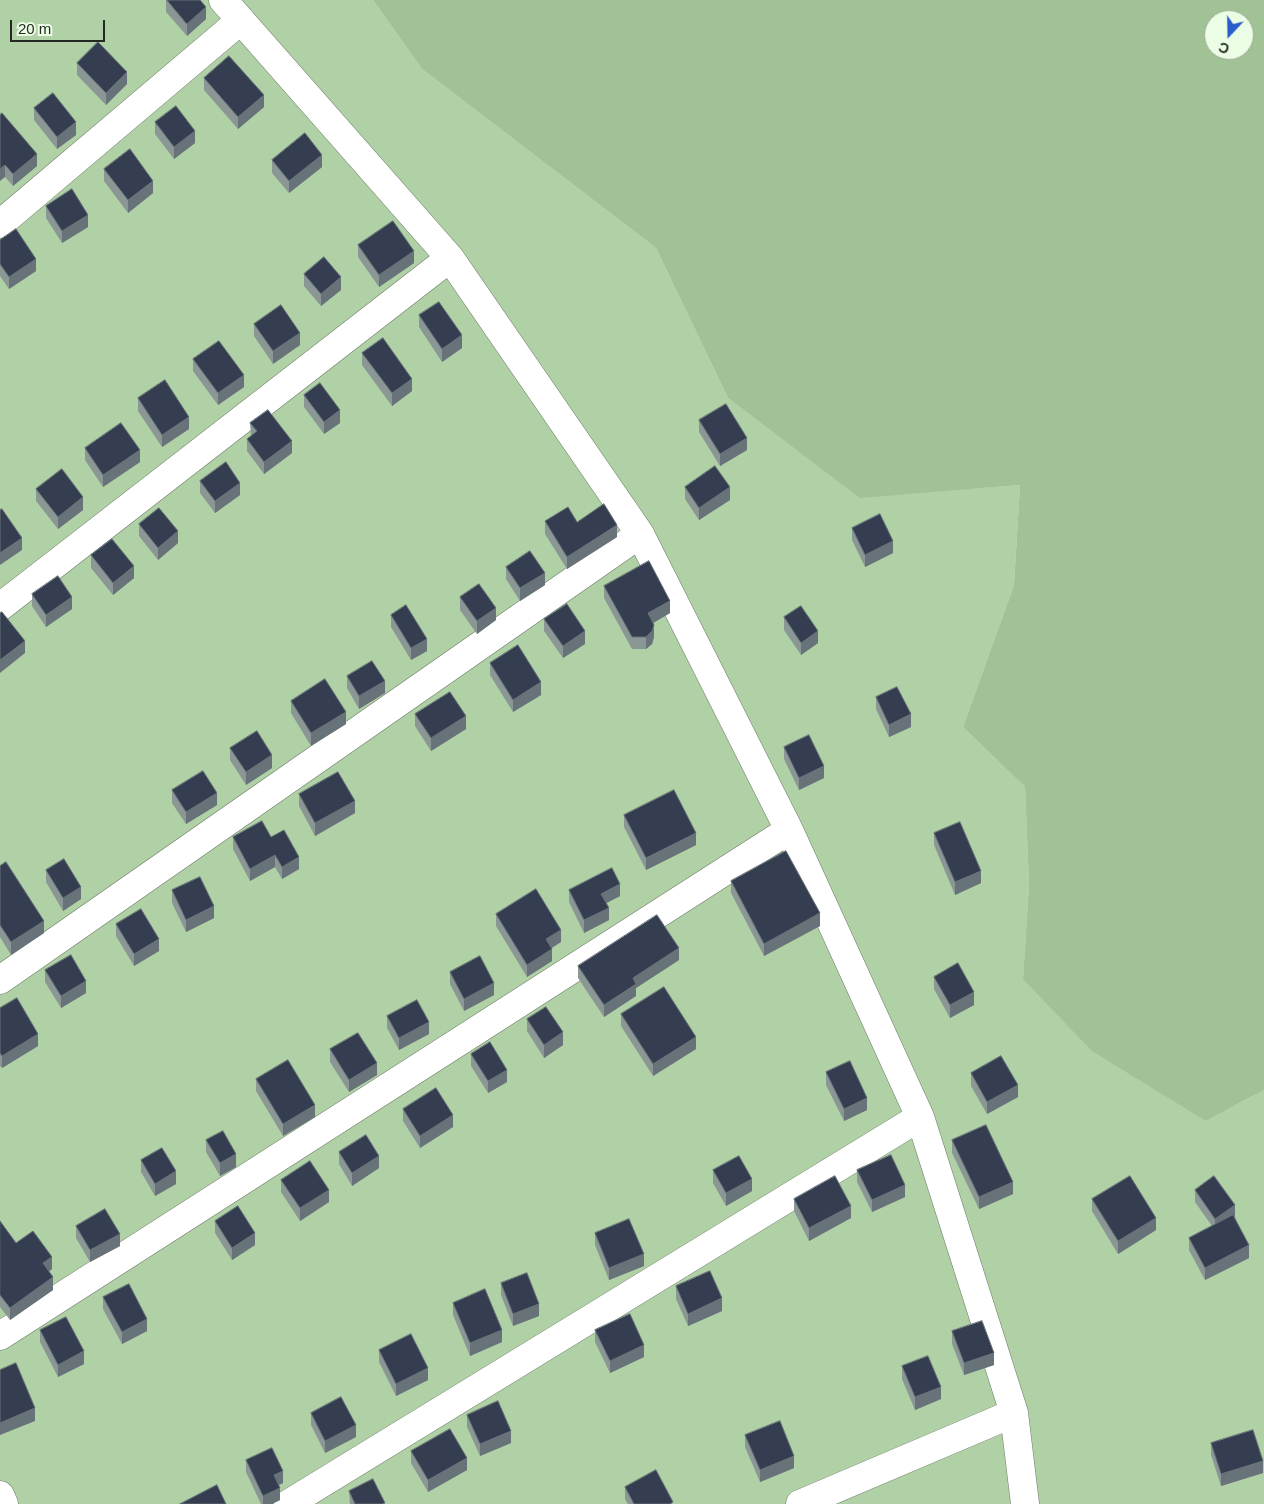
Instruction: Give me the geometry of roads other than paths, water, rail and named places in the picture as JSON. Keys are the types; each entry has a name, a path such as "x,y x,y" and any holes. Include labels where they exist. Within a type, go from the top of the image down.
{"lane":[{"path":"223,0 450,258 640,534 789,830 920,1117 1014,1413 1025,1504"},
{"path":"0,224 241,20"},
{"path":"0,608 450,258"},
{"path":"0,980 640,534"},
{"path":"0,1336 789,830"},
{"path":"288,1504 920,1117"},
{"path":"800,1504 1014,1413"},
{"path":"0,1495 4,1504"}]}
